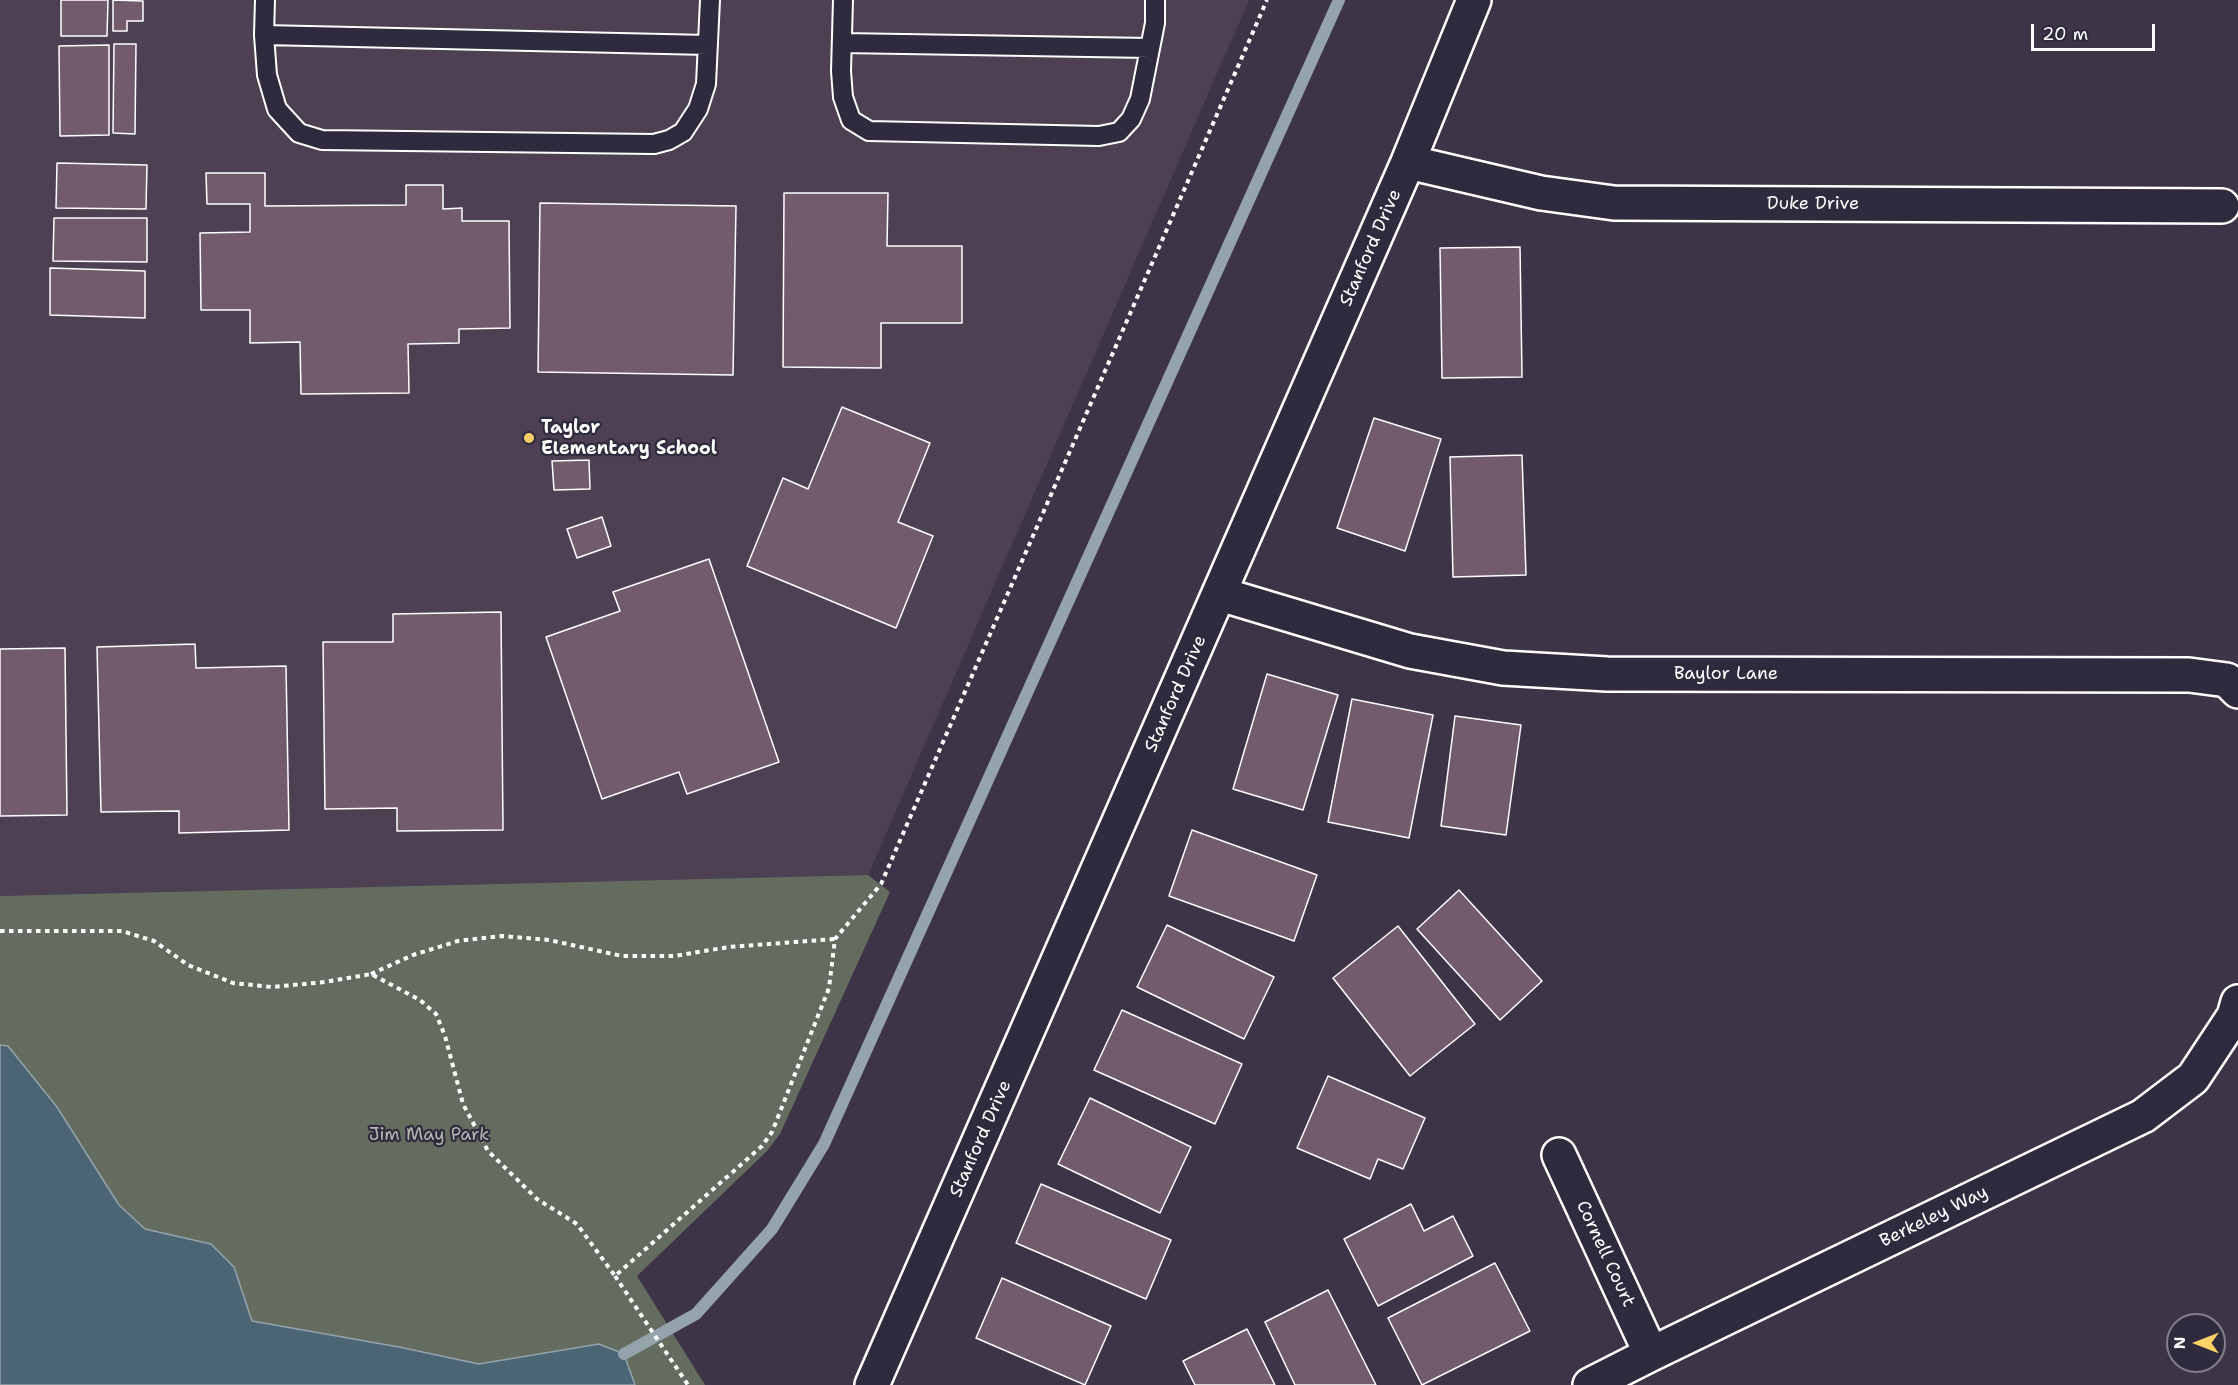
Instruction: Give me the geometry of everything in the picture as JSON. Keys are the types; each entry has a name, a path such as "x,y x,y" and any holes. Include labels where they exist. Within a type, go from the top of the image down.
{"street":[{"name":"Stanford Drive","path":"872,1385 1408,162 1474,0"},
{"name":"Duke Drive","path":"1408,162 1541,194 1614,203 2222,206"},
{"name":"Baylor Lane","path":"1220,594 1410,651 1503,668 1607,674 2189,675 2227,680 2238,691"},
{"name":"Berkeley Way","path":"1590,1385 2143,1116 2193,1078 2234,1016 2238,1002"},
{"name":"Cornell Court","path":"1559,1155 1651,1354"}],"lane":[{"path":"265,0 264,35 267,75 277,110 299,133 322,140 654,144 669,140 683,132 698,109 706,84 710,0"},
{"path":"843,0 843,98 851,120 870,131 1099,136 1119,132 1131,119 1140,99 1155,23 1155,0"},
{"path":"264,35 708,45"},
{"path":"842,43 1150,48"}],"path":[{"path":"615,1276 762,1146 772,1132 829,988 835,939 881,884 1267,0"},
{"path":"0,931 122,931 154,941 188,965 233,983 272,987 325,982 371,974 413,955 459,941 502,936 549,940 622,956 674,956 729,947 835,939"},
{"path":"371,974 420,1000 436,1014 445,1036 463,1104 488,1151 537,1199 576,1224 622,1286 688,1385"}],"shaded area":[{"name":"Taylor Elementary School","path":"0,0 1249,0 868,875 0,896"}],"green space":[{"name":"Jim May Park","path":"868,875 890,892 780,1134 766,1152 637,1276 705,1385 0,1385 0,896"}],"water":[{"path":"0,1045 8,1046 57,1107 119,1205 145,1229 211,1244 234,1267 252,1321 399,1347 479,1364 599,1344 624,1354 635,1385 0,1385"}],"building":[{"path":"61,0 108,0 107,36 61,36"},
{"path":"113,0 143,1 143,21 127,21 127,31 113,31"},
{"path":"114,44 136,44 135,134 113,133"},
{"path":"109,45 109,135 60,136 59,46"},
{"path":"57,163 147,165 146,209 56,208"},
{"path":"206,173 265,173 265,206 406,205 406,185 443,185 443,209 462,208 462,221 509,221 510,328 459,329 459,343 408,344 409,393 301,394 300,342 250,343 250,310 201,310 200,233 250,232 250,204 207,204"},
{"path":"784,193 888,193 887,246 962,246 962,323 881,323 881,368 783,367"},
{"path":"540,203 736,206 733,375 538,372"},
{"path":"54,218 147,218 147,262 53,261"},
{"path":"1520,247 1522,377 1442,378 1440,248"},
{"path":"50,268 145,271 145,318 50,315"},
{"path":"842,407 930,443 898,522 933,536 896,628 747,566 783,478 808,489"},
{"path":"1374,418 1441,439 1405,551 1337,528"},
{"path":"1522,455 1526,575 1453,577 1450,457"},
{"path":"589,460 590,489 554,490 552,461"},
{"path":"602,517 611,546 577,558 567,529"},
{"path":"709,559 779,762 687,794 679,772 602,799 546,637 620,611 613,592"},
{"path":"501,612 503,830 397,831 397,808 325,809 323,642 393,642 393,614"},
{"path":"195,644 196,668 286,666 289,830 179,833 179,811 101,812 97,647"},
{"path":"65,648 67,815 0,816 0,649"},
{"path":"1267,674 1338,695 1303,810 1233,789"},
{"path":"1352,699 1433,715 1409,838 1328,822"},
{"path":"1455,716 1521,725 1506,835 1441,826"},
{"path":"1192,830 1317,875 1294,941 1169,896"},
{"path":"1459,890 1542,981 1500,1020 1417,929"},
{"path":"1167,925 1274,977 1244,1039 1137,987"},
{"path":"1398,926 1475,1024 1410,1076 1333,978"},
{"path":"1122,1010 1242,1064 1215,1124 1094,1070"},
{"path":"1328,1076 1425,1118 1403,1169 1378,1159 1370,1179 1297,1148"},
{"path":"1090,1098 1191,1147 1160,1213 1058,1164"},
{"path":"1041,1184 1171,1240 1146,1299 1016,1243"},
{"path":"1411,1204 1424,1231 1453,1216 1473,1256 1378,1306 1344,1239"},
{"path":"1495,1263 1530,1331 1422,1385 1388,1318"},
{"path":"1002,1278 1111,1326 1085,1385 976,1338"},
{"path":"1328,1290 1376,1385 1295,1385 1265,1322"},
{"path":"1247,1329 1275,1385 1195,1385 1183,1361"}],"waterway":[{"path":"624,1354 696,1314 772,1229 824,1144 1339,0"}],"place":[{"name":"Taylor Elementary School","path":"529,438"}]}
